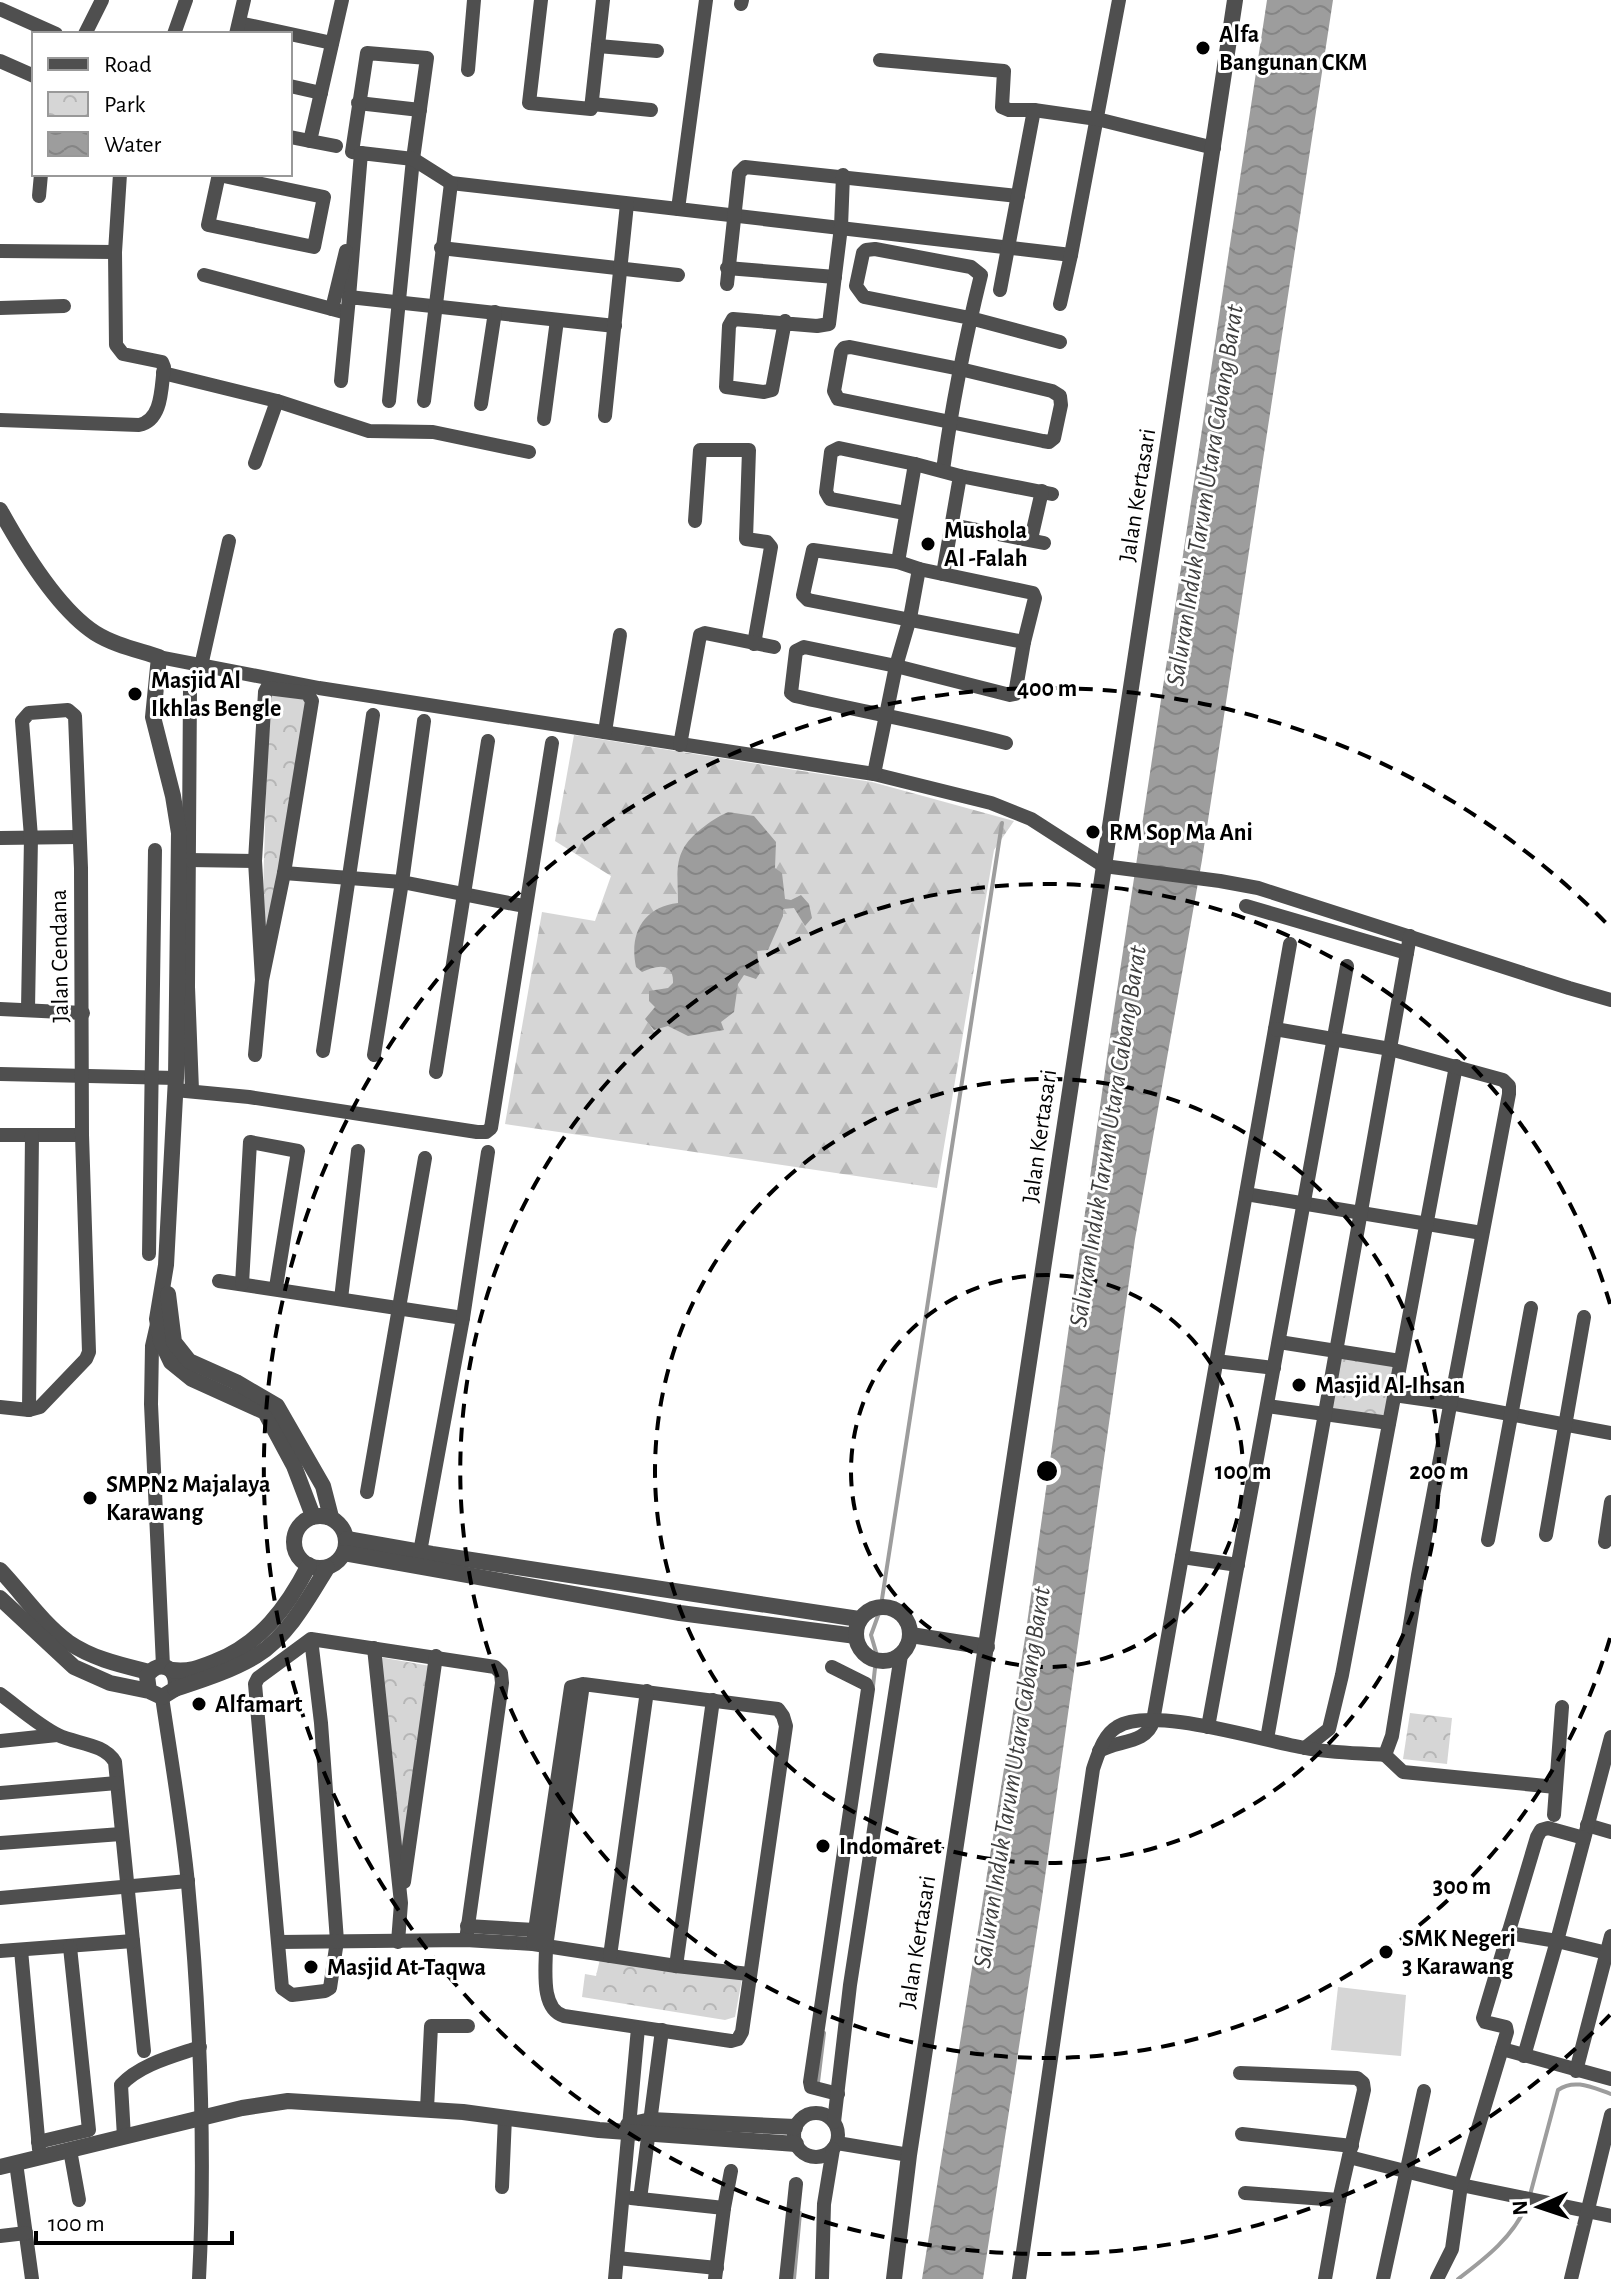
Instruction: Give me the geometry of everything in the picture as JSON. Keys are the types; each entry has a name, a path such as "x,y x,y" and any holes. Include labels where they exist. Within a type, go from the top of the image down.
{"street":[{"path":"86,32 102,0"},
{"path":"175,32 186,0"},
{"path":"244,0 237,28 262,32"},
{"path":"310,141 342,0"},
{"path":"468,70 474,0"},
{"path":"541,0 529,103 591,109 603,0"},
{"path":"678,209 706,0"},
{"path":"1060,304 1119,0"},
{"name":"Jalan Kertasari","path":"894,2279 909,2155 1235,0"},
{"path":"0,9 52,32"},
{"path":"292,37 332,43"},
{"path":"598,46 657,51"},
{"path":"389,401 413,159 427,58 367,53 352,152 413,159 451,183 1071,255"},
{"path":"880,60 1004,71 1002,107 1009,110 1034,110 1097,119 1214,148"},
{"path":"0,61 32,75"},
{"path":"292,86 321,93"},
{"path":"358,103 420,110"},
{"path":"592,104 651,110"},
{"path":"1000,290 1034,110"},
{"path":"292,137 336,146"},
{"path":"341,381 361,153"},
{"path":"727,284 739,173 745,167 1018,196"},
{"path":"785,321 772,390 764,392 726,387 732,320 785,321 817,326 829,324 841,227 843,175"},
{"path":"39,196 41,176"},
{"path":"0,420 144,424 156,415 162,362 123,354 118,349 115,252 120,176"},
{"path":"219,176 208,225 314,247 324,197 224,176"},
{"path":"424,401 451,183"},
{"path":"332,309 358,196"},
{"path":"605,416 627,204"},
{"path":"441,248 678,275"},
{"path":"943,470 949,422 970,318 981,275 971,267 875,249 863,253 856,286 864,297 970,318 1060,342"},
{"path":"0,251 115,252"},
{"path":"727,268 835,277"},
{"path":"204,275 347,313"},
{"path":"349,297 615,326"},
{"path":"0,308 64,306"},
{"path":"481,404 495,312"},
{"path":"544,419 557,320"},
{"path":"850,347 960,369 1052,391 1060,396 1054,438 1049,442 949,422 838,399 834,391 841,352 850,347"},
{"path":"163,373 277,401 369,431 433,432 529,452"},
{"path":"255,463 277,401"},
{"path":"905,513 830,499 826,492 831,452 839,448 1047,493 1038,541 952,525"},
{"path":"695,521 700,450 749,450 746,539 767,542 771,547 754,644"},
{"path":"898,562 915,464"},
{"path":"943,574 960,476"},
{"path":"0,510 18,542 67,608 84,625 98,635 159,657 319,688 874,774 935,787 1031,819 1104,866 1255,888 1611,1000"},
{"path":"201,666 229,541"},
{"path":"1006,743 795,696 790,689 796,651 804,647 1013,695 1035,598 1033,593 898,562 813,550 803,595 808,600 1024,642"},
{"path":"874,774 919,569"},
{"path":"680,745 700,635 705,633 774,647"},
{"path":"605,732 620,635"},
{"path":"159,657 153,717 179,833 181,1086"},
{"path":"161,1669 151,1404 152,1346 166,1265 181,1086 190,688"},
{"path":"255,1055 262,980 284,873 312,701 307,693 267,688 255,861 262,980"},
{"name":"Jalan Cendana","path":"28,1009 31,837 22,721 29,713 68,710 75,716 89,1352 49,1399 40,1407 29,1410"},
{"path":"323,1051 373,715"},
{"path":"374,1055 424,721"},
{"path":"436,1072 488,741"},
{"path":"0,1074 151,1076 181,1086 486,1132 491,1128 552,743"},
{"path":"0,838 78,837"},
{"path":"149,1254 155,850"},
{"path":"188,860 255,861"},
{"path":"284,873 402,882 524,906"},
{"path":"1246,906 1407,953"},
{"path":"1267,1739 1410,936"},
{"path":"1153,1721 1290,944"},
{"path":"1208,1727 1347,966"},
{"path":"0,1009 83,1013"},
{"path":"1275,1029 1390,1049 1503,1080 1509,1086 1392,1736 1385,1755"},
{"path":"1305,1748 1329,1729 1342,1675 1456,1066"},
{"path":"0,1135 82,1135"},
{"path":"0,1407 29,1410 32,1135"},
{"path":"242,1284 250,1142 298,1151 276,1287"},
{"path":"341,1299 358,1151"},
{"path":"420,1552 463,1318 488,1152"},
{"path":"367,1492 425,1158"},
{"path":"1246,1194 1482,1233"},
{"path":"166,1265 174,1342 189,1361 236,1382 277,1406 323,1486 331,1517"},
{"path":"219,1281 276,1287 463,1318"},
{"path":"1488,1540 1531,1308"},
{"path":"1546,1535 1584,1317"},
{"path":"157,1319 161,1341 171,1362 192,1379 265,1412 294,1466 313,1516"},
{"path":"1279,1342 1400,1361"},
{"path":"1216,1361 1274,1368"},
{"path":"1394,1395 1611,1433"},
{"path":"1267,1406 1389,1423"},
{"path":"1605,1542 1611,1502"},
{"path":"0,1598 74,1667 110,1683 162,1692 227,1670 258,1655 285,1630 327,1568 340,1560 346,1546 339,1522 331,1517 313,1516 299,1526 294,1544 302,1560 309,1565 327,1568"},
{"path":"346,1546 420,1552 750,1603 857,1627"},
{"path":"346,1546 680,1613 748,1621 857,1627"},
{"path":"1182,1557 1238,1565"},
{"path":"0,1570 50,1625 68,1641 99,1659 189,1672 230,1656 246,1646 285,1607 309,1565"},
{"path":"748,1621 750,1603"},
{"path":"834,2122 850,1985 888,1733 901,1655 911,1635 906,1618 892,1607 875,1607 857,1627 858,1645 874,1660 888,1661 901,1655"},
{"path":"911,1635 987,1647"},
{"path":"311,1639 321,1723 337,1941 330,1988 292,1995 282,1988 255,1684 258,1678 311,1639 436,1656 495,1667 501,1673 467,1933"},
{"path":"374,1648 401,1903"},
{"path":"398,1942 436,1656"},
{"path":"832,1667 866,1684 868,1689 810,2084 811,2087 838,2094"},
{"path":"161,1669 177,1680 162,1692"},
{"path":"161,1669 146,1682 162,1692"},
{"path":"583,1684 647,1691 778,1709 786,1726 742,2032 738,2039 731,2041 556,2014 551,2006 538,1941 583,1684"},
{"path":"610,1956 647,1691"},
{"path":"162,1692 188,1881 200,2047 203,2120 199,2279"},
{"path":"0,1694 57,1735 110,1753 115,1762 144,2051"},
{"path":"676,1966 713,1700"},
{"path":"1554,1815 1562,1707"},
{"path":"1019,2279 1093,1769 1109,1733 1118,1726 1140,1719 1208,1727 1305,1748 1385,1755 1403,1772 1556,1787"},
{"path":"861,1730 888,1733"},
{"path":"0,1741 57,1735"},
{"path":"1524,2056 1611,1737"},
{"path":"0,1793 117,1783"},
{"path":"1437,2279 1452,2249 1461,2185 1507,2029 1485,2022 1483,2018 1541,1830 1611,1832"},
{"path":"847,1833 873,1835"},
{"path":"0,1843 121,1834"},
{"path":"0,1898 188,1881"},
{"path":"279,1942 398,1942 467,1933 538,1941 676,1966 749,1974"},
{"path":"1508,1933 1609,1953"},
{"path":"1576,2071 1611,1936"},
{"path":"0,1951 133,1941"},
{"path":"32,2279 26,2233 8,2165 89,2130 70,1947"},
{"path":"21,1950 39,2149"},
{"path":"825,1979 850,1985"},
{"path":"427,2109 431,2026 468,2026"},
{"path":"615,2279 638,2028"},
{"path":"640,2199 662,2030"},
{"path":"124,2137 121,2085 128,2077 146,2068 200,2047"},
{"path":"1502,2049 1611,2079"},
{"path":"1240,2073 1357,2078 1363,2083 1325,2279"},
{"path":"1383,2279 1424,2091"},
{"path":"39,2149 70,2150 203,2120 242,2108 288,2101 427,2109 599,2130 651,2126 795,2136"},
{"path":"822,2279 824,2204 835,2146 837,2129 823,2113 803,2117 795,2136 800,2150 813,2157 820,2157 835,2146 909,2155"},
{"path":"1571,2279 1611,2115"},
{"path":"502,2187 505,2117"},
{"path":"1242,2134 1350,2152 1461,2185 1611,2216"},
{"path":"70,2150 79,2200"},
{"path":"617,2258 716,2273 731,2171"},
{"path":"786,2279 796,2184"},
{"path":"1245,2193 1339,2200"},
{"path":"622,2198 724,2208"},
{"path":"794,2201 824,2204"},
{"path":"0,2236 26,2233"}],"green space":[{"path":"269,694 309,700 266,944 263,893"},
{"path":"574,735 872,782 1014,821 994,850 937,1188 505,1124 542,912 595,921 611,876 555,841"},
{"path":"1336,1351 1400,1361 1389,1423 1325,1414"},
{"path":"379,1657 430,1666 401,1878"},
{"path":"1410,1713 1452,1718 1447,1764 1403,1759"},
{"path":"600,1959 742,1979 735,2017 725,2020 582,1997 585,1974 596,1976"},
{"path":"1338,1987 1406,1995 1401,2056 1331,2050"}],"water":[{"name":"Saluran Induk Tarum Utara Cabang Barat","path":"1267,0 1333,0 1202,860 1135,1239 1042,1898 983,2279 922,2279 1025,1638 1108,1050"},
{"path":"728,812 754,816 776,842 775,868 782,873 785,899 791,900 801,895 809,904 812,918 805,926 794,908 783,909 783,916 768,950 757,951 760,973 756,979 744,975 738,984 734,1012 721,1022 724,1030 688,1036 668,1026 654,1030 645,1019 655,1007 649,1001 649,991 668,988 673,983 673,976 664,967 642,972 636,967 637,933 647,916 678,903 679,862 685,846 701,829"}],"waterway":[{"path":"882,1599 1002,823"},
{"path":"876,1652 871,1635 879,1613"},
{"path":"873,1686 875,1668"},
{"path":"818,2082 824,2033"},
{"path":"1530,2195 1558,2090 1577,2084 1611,2094"},
{"path":"1458,2279 1507,2236 1527,2204"},
{"path":"794,2279 800,2213"}],"place":[{"name":"Alfa Bangunan CKM","path":"1203,48"},
{"name":"Mushola Al -Falah","path":"928,544"},
{"name":"Masjid Al Ikhlas Bengle","path":"135,694"},
{"name":"RM Sop Ma Ani","path":"1093,832"},
{"name":"Masjid Al-Ihsan","path":"1299,1385"},
{"name":"SMPN2 Majalaya Karawang","path":"90,1498"},
{"name":"Alfamart","path":"199,1704"},
{"name":"Indomaret","path":"823,1846"},
{"name":"SMK Negeri 3 Karawang","path":"1386,1952"},
{"name":"Masjid At-Taqwa","path":"311,1967"}]}
